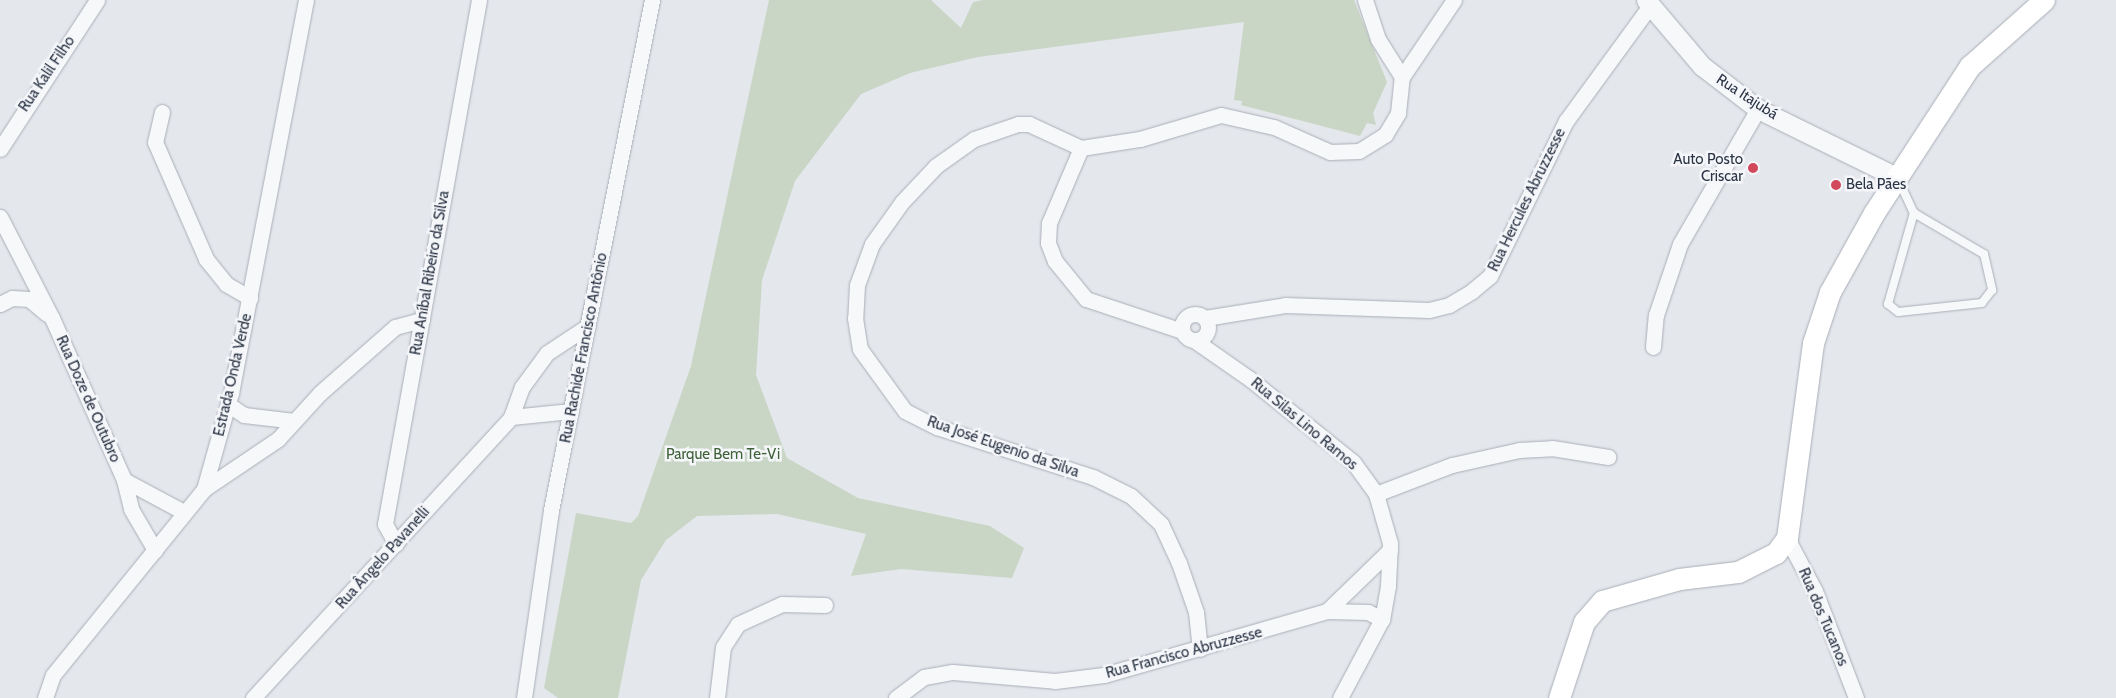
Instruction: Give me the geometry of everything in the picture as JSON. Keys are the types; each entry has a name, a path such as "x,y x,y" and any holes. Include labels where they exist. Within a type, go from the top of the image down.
{"main road":[{"path":"1559,698 1584,622 1602,601 1680,579 1738,572 1761,564 1787,538 1813,343 1830,292 1898,178 1970,66 2044,0"}],"street":[{"name":"Rua Kalil Filho","path":"0,149 97,0"},
{"name":"Estrada Onda Verde","path":"45,698 54,675 204,489 229,405 306,0"},
{"name":"Rua Aníbal Ribeiro da Silva","path":"396,544 385,524 479,0"},
{"name":"Rua Rachide Francisco Antônio","path":"524,698 551,510 652,0"},
{"path":"1365,0 1378,39 1402,77"},
{"path":"1081,148 1140,139 1221,115 1274,127 1330,152 1359,151 1385,135 1398,113 1402,77 1454,0"},
{"name":"Rua Itajubá","path":"1648,3 1702,66 1758,109 1898,178"},
{"name":"Rua Hercules Abruzzesse","path":"1188,336 1190,315 1205,318 1285,305 1429,310 1449,305 1472,290 1490,276 1566,121 1648,3"},
{"path":"1653,347 1656,315 1680,244 1758,109"},
{"path":"162,112 154,142 206,259 226,284 250,298"},
{"name":"Rua José Eugenio da Silva","path":"1081,148 1029,124 1018,124 974,139 936,166 902,202 872,244 857,285 855,318 860,349 905,411 937,427 1093,477 1131,496 1161,524 1179,562 1196,612 1200,649"},
{"name":"Rua Silas Lino Ramos","path":"1081,148 1049,223 1048,243 1055,261 1086,298 1188,336 1250,379 1353,462 1376,494 1390,550 1382,619 1340,698"},
{"name":"Rua Doze de Outubro","path":"0,217 52,318 124,480 131,509 155,550"},
{"name":"Rua Doze de Outubro","path":"0,304 12,298 29,299 52,318"},
{"path":"1188,336 1208,332 1205,318"},
{"path":"204,489 278,439 294,421 395,328 422,320"},
{"name":"Rua Ângelo Pavanelli","path":"254,698 511,417 522,387 547,353 588,326"},
{"path":"229,405 244,415 294,421"},
{"path":"511,417 571,411"},
{"path":"1376,494 1452,465 1519,450 1552,448 1608,457"},
{"name":"Rua Doze de Outubro","path":"124,480 184,512"},
{"name":"Rua dos Tucanos","path":"1787,538 1815,591 1856,698"},
{"name":"Rua Francisco Abruzzesse","path":"1327,611 1390,550"},
{"path":"717,698 723,647 738,624 782,604 825,605"},
{"name":"Rua Francisco Abruzzesse","path":"896,698 924,677 953,672 1055,681 1104,675 1327,611 1368,612 1382,619"}],"lane":[{"path":"1898,178 1914,213 1984,254 1992,290 1982,303 1898,312 1888,304 1914,213"}],"green space":[{"name":"Parque Bem Te-Vi","path":"769,0 931,0 961,28 973,2 983,0 1354,0 1387,82 1373,113 1376,125 1367,123 1360,136 1241,105 1242,101 1234,100 1244,22 978,57 910,73 861,94 795,181 762,280 756,375 787,458 858,498 990,526 1024,548 1012,578 901,569 851,576 866,534 777,514 697,516 666,540 641,580 618,698 558,698 544,688 576,513 631,523 638,516 691,366"}],"place":[{"name":"Auto Posto Criscar","path":"1753,168"},
{"name":"Bela Pães","path":"1836,185"}]}
